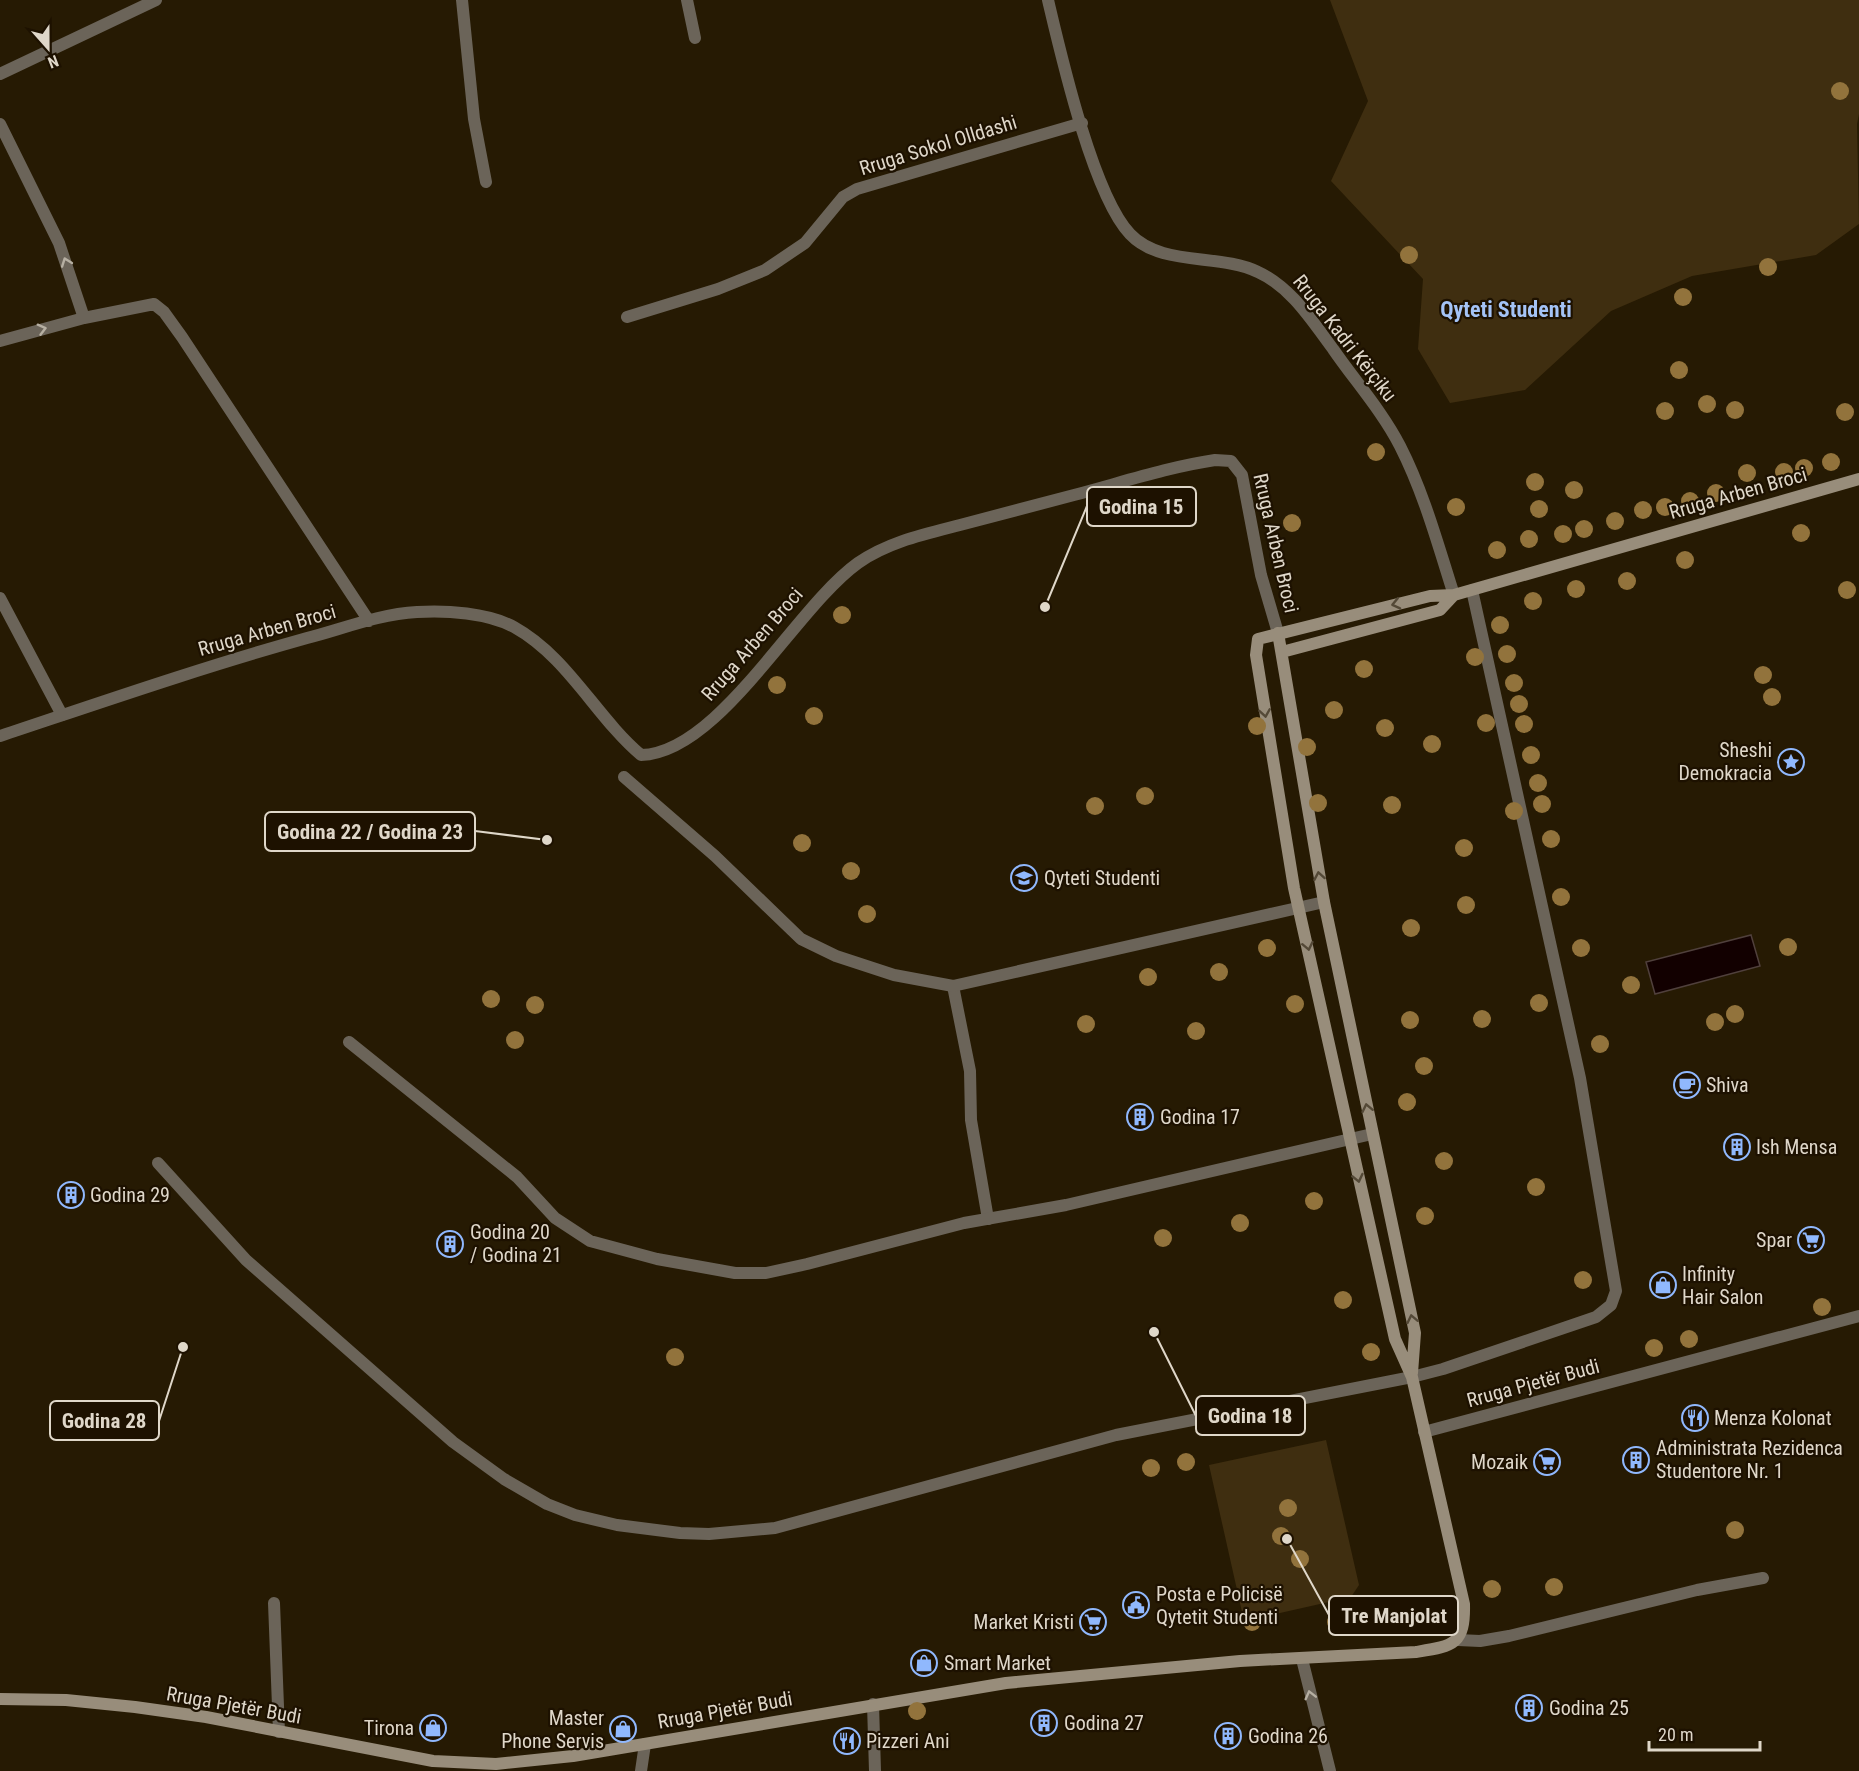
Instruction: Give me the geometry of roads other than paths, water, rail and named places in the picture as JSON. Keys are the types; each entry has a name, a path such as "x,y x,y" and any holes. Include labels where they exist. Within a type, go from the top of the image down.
{"street":[{"path":"0,74 156,0"},
{"path":"462,0 474,119 486,182"},
{"path":"687,0 695,38"},
{"name":"Rruga Kadri Kërçiku","path":"1048,0 1082,123 1116,218 1135,239 1167,253 1218,260 1259,272 1274,281 1304,311 1377,409 1400,445 1432,526 1454,595"},
{"name":"Rruga Sokol Olldashi","path":"627,317 718,289 765,270 805,243 843,197 857,189 1082,123"},
{"path":"0,124 47,216 84,318"},
{"path":"0,341 84,318 154,304 164,312 323,548 369,621"},
{"name":"Rruga Arben Broci","path":"0,736 205,668 369,621 418,612 489,618 512,626 541,646 590,698 622,739 641,755 658,754 689,737 723,709 818,598 839,578 878,552 904,540 994,516 1200,463 1225,460 1236,465 1242,475 1261,575 1282,652 1440,609 1454,595"},
{"name":"Rruga Arben Broci","path":"1299,908 1256,655 1258,639 1430,596 1454,595 1859,479"},
{"path":"158,1163 246,1260 453,1442 504,1479 547,1504 575,1515 617,1525 699,1534 738,1533 775,1528 1116,1436 1226,1412 1412,1377 1443,1369 1596,1317 1611,1305 1616,1291 1580,1078 1472,590"},
{"path":"0,598 62,715"},
{"path":"1282,652 1324,902 1415,1333 1412,1377"},
{"path":"624,777 715,856 801,939 836,956 894,975 953,986 1324,902"},
{"path":"1299,908 1395,1339 1412,1377 1464,1604 1465,1626 1458,1640"},
{"path":"953,986 970,1071 971,1120 988,1219"},
{"path":"349,1042 517,1177 555,1218 590,1241 727,1272 766,1273 988,1219 1066,1204 1372,1134"},
{"name":"Rruga Pjetër Budi","path":"1424,1432 1859,1316"},
{"name":"Rruga Pjetër Budi","path":"0,1699 66,1700 135,1707 433,1761 496,1764 573,1756 1006,1683 1240,1661 1416,1652 1443,1647 1458,1640 1480,1641 1509,1636 1688,1592 1763,1578"},
{"path":"274,1603 279,1732"},
{"path":"1302,1659 1330,1771"},
{"path":"873,1704 875,1771"},
{"path":"641,1771 645,1744"}],"place":[{"name":"Godina 15","path":"1045,607"},
{"name":"Sheshi Demokracia","path":"1791,762"},
{"name":"Godina 22 / Godina 23","path":"547,840"},
{"name":"Qyteti Studenti","path":"1024,878"},
{"name":"Shiva","path":"1687,1085"},
{"name":"Godina 17","path":"1140,1117"},
{"name":"Ish Mensa","path":"1737,1147"},
{"name":"Godina 29","path":"71,1195"},
{"name":"Spar","path":"1811,1240"},
{"name":"Godina 20 / Godina 21","path":"450,1244"},
{"name":"Infinity Hair Salon","path":"1663,1285"},
{"name":"Godina 18","path":"1154,1332"},
{"name":"Godina 28","path":"183,1347"},
{"name":"Menza Kolonat","path":"1695,1418"},
{"name":"Administrata Rezidenca Studentore Nr. 1","path":"1636,1460"},
{"name":"Mozaik","path":"1547,1462"},
{"name":"Tre Manjolat","path":"1287,1539"},
{"name":"Posta e Policisë Qytetit Studenti","path":"1136,1605"},
{"name":"Market Kristi","path":"1093,1622"},
{"name":"Smart Market","path":"924,1663"},
{"name":"Godina 25","path":"1529,1708"},
{"name":"Godina 27","path":"1044,1723"},
{"name":"Tirona","path":"433,1728"},
{"name":"Master Phone Servis","path":"623,1729"},
{"name":"Godina 26","path":"1228,1736"},
{"name":"Pizzeri Ani","path":"847,1741"}],"district":[{"name":"Qyteti Studenti","path":"1506,309"}]}
